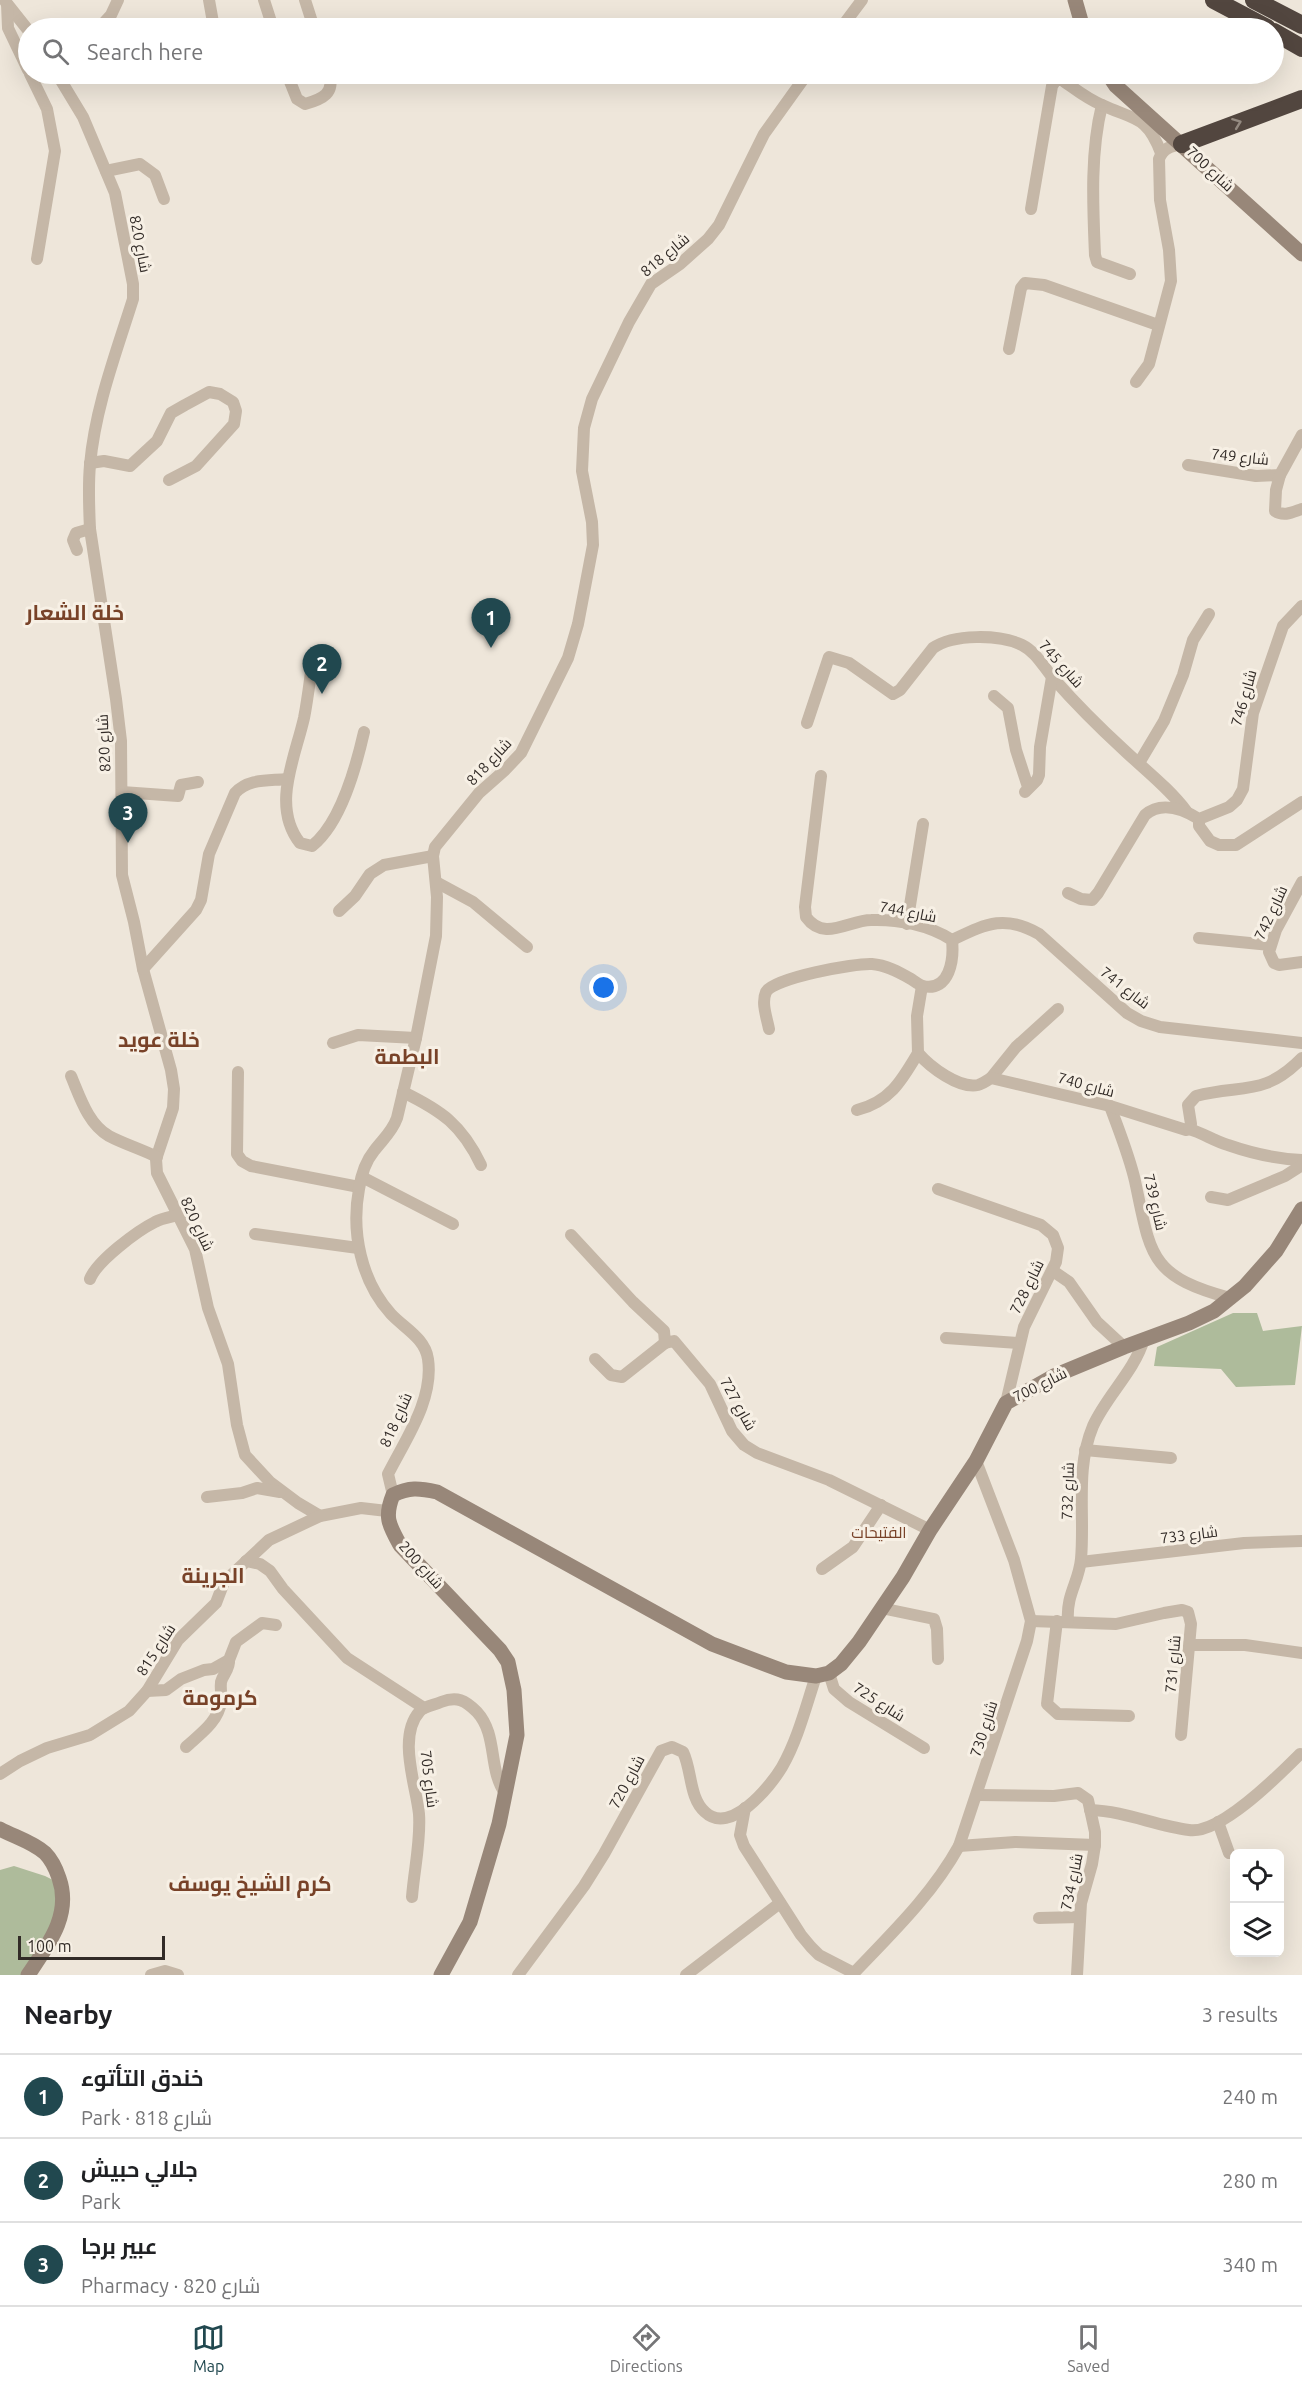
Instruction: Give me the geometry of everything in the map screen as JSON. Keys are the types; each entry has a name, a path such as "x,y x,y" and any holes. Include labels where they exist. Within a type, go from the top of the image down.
{"highway":[{"path":"1214,0 1248,18"},
{"path":"1254,0 1302,23"},
{"path":"1276,0 1302,23"},
{"path":"1284,38 1302,48"},
{"path":"1182,144 1302,99"}],"main road":[{"path":"1075,0 1080,18"},
{"name":"شارع 700","path":"1116,84 1302,254"},
{"name":"شارع 700","path":"823,1674 841,1664 903,1577 930,1530 976,1461 1006,1403 1054,1376 1214,1311 1245,1286 1276,1251 1302,1209"},
{"path":"387,1511 393,1495 405,1488 437,1492 712,1644 786,1672 823,1674"},
{"name":"شارع 200","path":"387,1511 390,1527 400,1545 500,1650 508,1662 514,1690 517,1735 499,1824 471,1922 441,1975"},
{"path":"0,1829 45,1853 55,1867 61,1886 63,1909 57,1929 28,1975"}],"street":[{"path":"108,18 118,0"},
{"path":"209,0 212,18"},
{"path":"264,0 270,18"},
{"path":"305,0 311,18"},
{"path":"848,18 861,0"},
{"path":"6,2 19,18"},
{"path":"6,2 8,28 18,49"},
{"path":"35,84 47,109 55,151 37,259"},
{"name":"شارع 820","path":"63,84 83,117 115,193 133,284 133,299 99,415 88,483 90,529 121,741 122,875 174,1089 173,1108 157,1157 157,1173 195,1249 207,1308 228,1364 243,1449 252,1464 289,1497 320,1516"},
{"path":"291,84 297,99 305,104 315,101 330,90 332,84"},
{"name":"شارع 818","path":"393,1495 388,1474 418,1414 426,1389 428,1359 420,1341 391,1314 382,1302 358,1248 357,1216 361,1182 374,1150 393,1128 416,1038 436,936 436,882 433,856 435,847 479,793 520,753 568,658 578,624 593,545 592,522 582,471 584,428 592,399 616,348 651,284 680,264 708,239 719,225 764,134 800,84"},
{"path":"1031,209 1054,84"},
{"path":"1068,84 1102,105 1135,117 1149,129 1161,153 1158,169 1160,200 1169,250 1171,280 1149,364 1136,382"},
{"path":"1102,105 1097,124 1094,179 1095,255 1097,262 1130,274"},
{"path":"1161,153 1169,147 1182,144"},
{"path":"106,171 140,165 155,175 164,199"},
{"path":"1009,349 1021,288 1025,282 1044,285 1158,325"},
{"path":"90,463 104,461 130,466 157,441 171,413 209,392 220,394 232,402 236,411 234,424 196,466 169,480"},
{"name":"شارع 749","path":"1188,465 1256,476 1280,475 1302,435"},
{"path":"1280,475 1276,490 1275,512 1286,514 1302,508"},
{"path":"78,550 73,540 76,533 90,529"},
{"name":"شارع 746","path":"1199,819 1229,807 1237,800 1243,789 1253,713 1283,626 1302,606"},
{"path":"1139,763 1164,721 1183,675 1193,640 1209,614"},
{"name":"شارع 745","path":"807,723 829,657 849,663 893,694 900,690 933,648 939,644 956,639 993,638 1024,646 1036,655 1052,677 1187,812"},
{"path":"313,658 304,717 287,779 287,804 291,825 300,843 312,846 327,830 357,762 364,732"},
{"path":"994,696 1008,708 1027,790 1039,775 1040,747 1052,677"},
{"name":"شارع 744","path":"821,776 805,907 806,917 824,930 868,920 921,926 952,940 953,953 949,973 939,983 922,986"},
{"path":"143,969 196,910 201,900 208,854 235,793 242,786 255,782 287,779"},
{"path":"122,792 178,796 181,785 198,782"},
{"path":"1068,893 1081,899 1092,900 1149,811 1166,807 1187,812 1199,819 1199,826 1210,841 1219,845 1236,845 1302,802"},
{"path":"907,924 923,824"},
{"path":"339,911 355,896 370,874 384,865 433,856"},
{"path":"436,882 473,902 527,947"},
{"name":"شارع 742","path":"1302,882 1270,945 1270,957 1274,963 1279,965 1302,962"},
{"name":"شارع 741","path":"952,940 995,922 1007,921 1024,925 1039,934 1127,1013 1141,1021 1177,1029 1302,1043"},
{"path":"1199,938 1270,945"},
{"path":"769,1029 765,995 768,989 795,978 870,964 895,970 922,986 916,1027 918,1053 899,1085 891,1093 870,1107 857,1110"},
{"path":"991,1077 1016,1047 1058,1009"},
{"path":"333,1043 358,1035 416,1038"},
{"name":"شارع 740","path":"918,1053 959,1083 978,1085 991,1077 1110,1106 1180,1130 1189,1129 1199,1132 1230,1146 1278,1158 1302,1160"},
{"path":"1189,1129 1191,1124 1188,1105 1196,1096 1262,1086 1276,1080 1302,1058"},
{"path":"238,1072 237,1154 242,1161 251,1166 361,1182 453,1224"},
{"path":"71,1076 88,1115 98,1127 108,1135 157,1157"},
{"path":"403,1092 441,1113 470,1142 481,1165"},
{"name":"شارع 739","path":"1110,1106 1131,1164 1145,1232 1159,1260 1168,1272 1180,1280 1230,1298"},
{"path":"1211,1197 1228,1200 1285,1176 1302,1165"},
{"name":"شارع 728","path":"938,1189 1041,1226 1053,1235 1058,1248 1053,1271 1037,1297 1019,1343 1006,1403"},
{"path":"90,1279 101,1263 137,1234 156,1221 178,1215"},
{"path":"255,1234 358,1248"},
{"name":"شارع 727","path":"571,1235 633,1302 664,1331 665,1343 674,1341 705,1378 715,1392 732,1431 744,1445 757,1453 829,1480 930,1530"},
{"path":"1053,1271 1069,1282 1097,1322 1124,1347"},
{"path":"946,1338 1019,1343"},
{"name":"شارع 732","path":"1129,1716 1058,1714 1047,1704 1063,1621 1081,1562 1081,1488 1085,1450 1095,1423 1134,1364 1144,1339"},
{"path":"595,1359 611,1376 622,1377 665,1343"},
{"path":"1085,1450 1171,1458"},
{"name":"شارع 730","path":"853,1974 921,1901 946,1869 959,1846 1019,1669 1031,1621 1014,1560 976,1461"},
{"path":"207,1497 242,1493 257,1488 278,1492 289,1497"},
{"path":"822,1569 853,1547 881,1504"},
{"name":"شارع 815","path":"0,1774 46,1748 90,1735 129,1711 147,1691 178,1640 216,1603 224,1582 269,1540 320,1516 361,1508 387,1511"},
{"name":"شارع 733","path":"1081,1562 1244,1543 1302,1540"},
{"path":"246,1561 260,1564 270,1570 284,1589 347,1658 424,1708 451,1698 458,1698 479,1715 493,1746 496,1778 505,1793"},
{"path":"881,1608 934,1619 938,1629 938,1659"},
{"name":"شارع 731","path":"1031,1621 1126,1623 1164,1613 1188,1612 1190,1645 1181,1735"},
{"path":"186,1747 212,1723 216,1716 222,1701 221,1684 236,1642 262,1623 276,1625"},
{"path":"1190,1645 1245,1645 1302,1653"},
{"path":"147,1691 166,1690 181,1679 213,1669 230,1660"},
{"name":"شارع 725","path":"823,1674 834,1689 849,1702 924,1748"},
{"name":"شارع 720","path":"518,1975 584,1886 618,1831 661,1751 672,1747 682,1752 698,1804 711,1817 728,1819 736,1816 763,1791 782,1767 823,1674"},
{"name":"شارع 705","path":"412,1897 419,1815 409,1749 413,1724 424,1708"},
{"path":"978,1795 1078,1793 1084,1795 1088,1800 1090,1810 1127,1814 1200,1831 1218,1822 1268,1787 1300,1754"},
{"path":"746,1808 740,1835 744,1846 780,1903 801,1935 819,1955 853,1974"},
{"name":"شارع 734","path":"1079,1975 1081,1903 1095,1845 1090,1810"},
{"path":"1218,1822 1229,1853"},
{"path":"959,1846 1015,1842 1095,1845"},
{"path":"686,1975 780,1903"},
{"path":"1039,1918 1080,1917"},
{"path":"151,1975 165,1971 178,1975"}],"green space":[{"path":"1233,1313 1257,1313 1263,1331 1302,1326 1295,1385 1236,1387 1221,1369 1154,1366 1157,1347"},
{"path":"14,1866 55,1881 58,1894 54,1928 21,1975 0,1975 0,1870"}],"place":[{"name":"خندق التأتوء","path":"491,648"},
{"name":"جلالي حبيش","path":"322,694"},
{"name":"عبير برجا","path":"128,843"}],"district":[{"name":"خلة الشعار","path":"75,613"},
{"name":"خلة عويد","path":"159,1040"},
{"name":"البطمة","path":"407,1057"},
{"name":"الفتيحات","path":"879,1532"},
{"name":"الجرينة","path":"213,1576"},
{"name":"كرمومة","path":"220,1698"},
{"name":"كرم الشيخ يوسف","path":"250,1884"}]}
